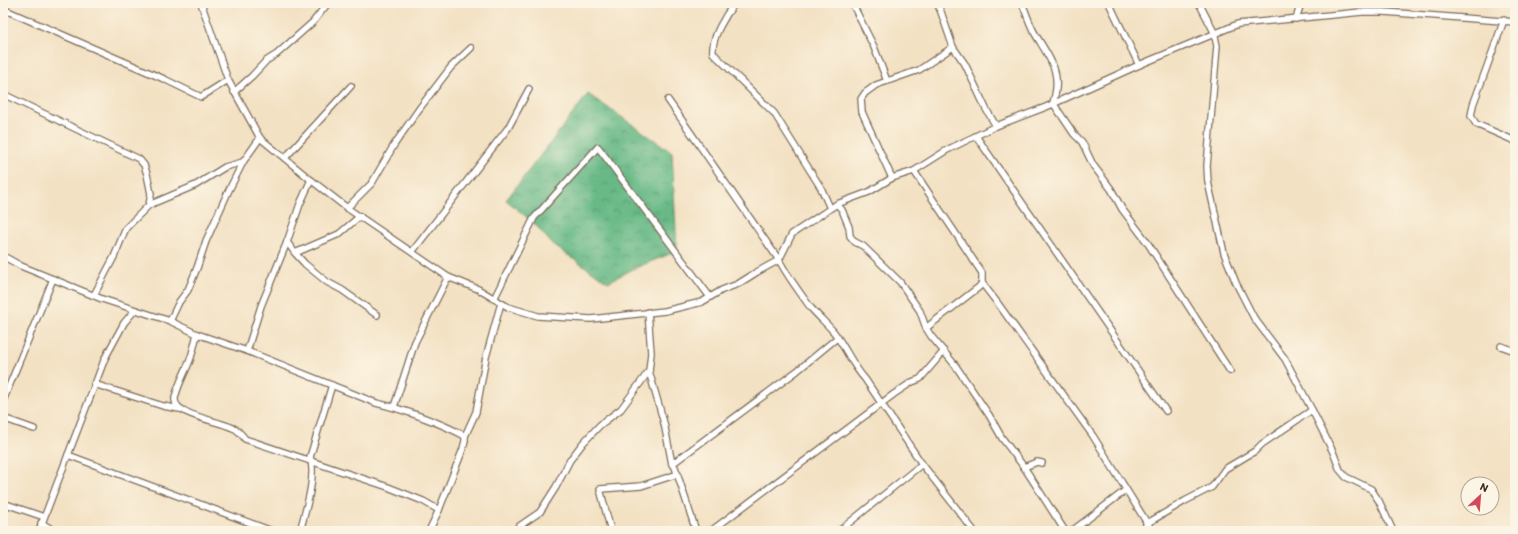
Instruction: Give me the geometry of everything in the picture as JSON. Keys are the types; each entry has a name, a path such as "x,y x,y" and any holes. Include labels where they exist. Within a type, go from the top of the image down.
{"street":[{"path":"201,3 228,80 234,92 260,138 284,158 347,208 448,277 478,290 508,307 538,316 591,319 665,311 702,302 722,290 738,284 779,260 792,234 837,204 869,192 892,178 914,171 947,150 996,126 1054,103 1214,32 1238,24 1362,12 1384,12 1515,22"},
{"path":"234,92 266,61 277,54 313,22 328,3"},
{"path":"735,3 718,31 712,46 713,53 774,112 822,188 830,208"},
{"path":"852,3 874,47 888,81"},
{"path":"937,3 953,47 965,64 986,109 996,126"},
{"path":"1022,3 1034,30 1052,59 1057,81 1054,103 1074,134 1082,142 1093,165 1111,189 1122,209 1147,242 1230,371"},
{"path":"1109,3 1139,65"},
{"path":"1199,3 1214,32 1217,46 1207,166 1208,182 1224,253 1236,283 1254,318 1285,359 1333,452 1340,470 1346,477 1371,489 1379,501 1393,531"},
{"path":"1296,18 1301,3"},
{"path":"3,8 164,79 201,97 228,80"},
{"path":"1504,20 1473,105 1471,116 1476,124 1515,141"},
{"path":"892,178 862,112 860,106 861,99 865,93 876,85 919,70 953,47"},
{"path":"347,208 372,183 394,145 419,109 451,68 471,48"},
{"path":"284,158 351,86"},
{"path":"412,252 508,128 529,89"},
{"path":"3,94 139,159 144,165 147,174 151,194 149,205"},
{"path":"668,100 779,260 799,293 833,331 852,360 857,371 865,379 922,464 974,531"},
{"path":"976,136 1166,411"},
{"path":"170,321 179,302 188,290 212,226 243,162 260,138"},
{"path":"494,299 534,218 598,147 710,297"},
{"path":"94,295 114,257 126,228 149,205 196,185 224,167 243,162"},
{"path":"914,171 982,273 982,283 999,304 1084,423 1146,524 1152,531"},
{"path":"247,351 261,306 288,242 300,204 312,180"},
{"path":"837,204 842,210 849,227 850,236 855,242 864,246 900,282 920,311 926,328 989,415 1002,438 1024,467 1065,531"},
{"path":"295,253 339,234 360,216"},
{"path":"288,242 305,264 327,282 342,290 377,315"},
{"path":"3,256 53,279 116,305 170,321 197,334 247,351 376,403 394,407 465,436"},
{"path":"394,407 415,342 448,277"},
{"path":"3,401 53,279"},
{"path":"926,328 982,283"},
{"path":"429,531 439,510 463,449 465,436 476,412 486,356 501,303"},
{"path":"39,531 105,358 116,336 135,310"},
{"path":"648,312 651,353 649,371 664,423 672,464 678,474 696,531"},
{"path":"182,410 176,405 175,400 190,359 197,334"},
{"path":"672,464 797,371 837,338"},
{"path":"1501,346 1515,351"},
{"path":"711,531 881,403 912,382 920,379 944,351"},
{"path":"516,531 518,527 540,512 556,487 570,460 600,425 621,409 649,371"},
{"path":"94,384 227,425 237,430 245,439 388,487 423,501 439,510"},
{"path":"300,531 310,494 312,462 310,457 332,385"},
{"path":"1146,524 1212,487 1226,469 1256,451 1262,444 1312,410"},
{"path":"3,418 34,429"},
{"path":"68,455 272,531"},
{"path":"1024,467 1037,462 1042,463"},
{"path":"839,531 922,464"},
{"path":"610,530 600,488 641,486 678,474"},
{"path":"1072,531 1126,490"},
{"path":"3,503 44,517"},
{"path":"42,523 55,531"}],"green space":[{"path":"588,94 672,152 677,251 635,268 608,282 553,245 535,224 506,200"}]}
